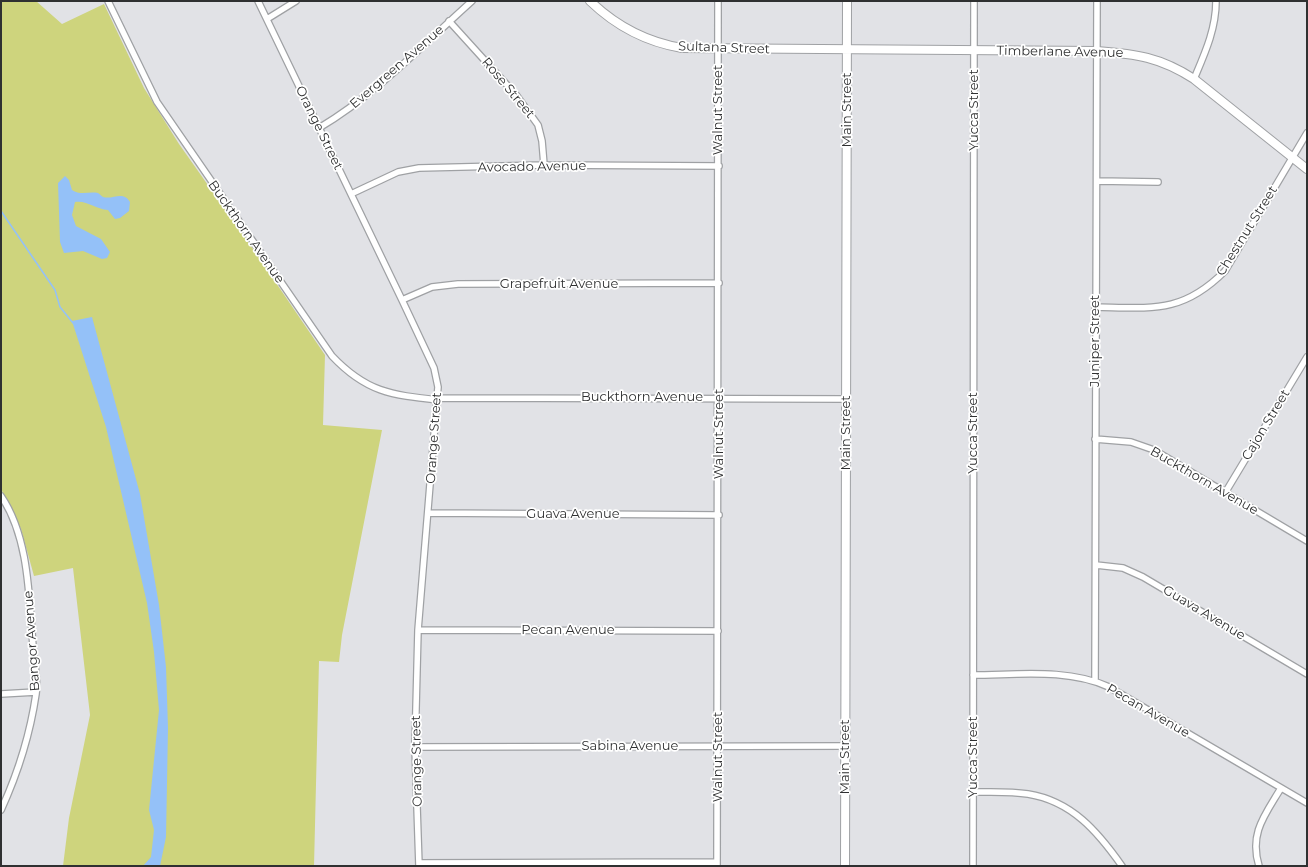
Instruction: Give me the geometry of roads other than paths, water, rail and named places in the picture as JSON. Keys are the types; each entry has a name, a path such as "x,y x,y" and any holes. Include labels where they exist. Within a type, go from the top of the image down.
{"main road":[{"name":"Sultana Street","path":"590,1 622,27 648,40 682,48 847,50"},
{"name":"Main Street","path":"845,866 847,1"},
{"name":"Timberlane Avenue","path":"847,50 1097,51 1125,53 1161,60 1194,78 1307,169"}],"street":[{"name":"Buckthorn Avenue","path":"108,1 161,108 332,356 370,387 398,396 438,399 718,397 846,399"},
{"name":"Orange Street","path":"258,1 434,368 438,399 418,630 415,747 419,864"},
{"path":"267,19 296,1"},
{"name":"Evergreen Avenue","path":"319,128 346,112 384,81 472,1"},
{"name":"Walnut Street","path":"717,864 719,515 718,1"},
{"name":"Yucca Street","path":"973,866 972,675 974,1"},
{"name":"Juniper Street","path":"1095,681 1097,1"},
{"path":"1194,78 1210,41 1214,26 1216,1"},
{"name":"Rose Street","path":"449,21 517,96 538,125 542,141 544,165"},
{"name":"Chestnut Street","path":"1095,307 1142,308 1172,305 1191,298 1212,285 1225,271 1307,133"},
{"name":"Avocado Avenue","path":"351,194 398,172 419,168 544,165 719,166"},
{"path":"1097,181 1158,182"},
{"name":"Grapefruit Avenue","path":"402,300 432,287 458,284 719,283"},
{"name":"Cajon Street","path":"1225,493 1307,357"},
{"name":"Buckthorn Avenue","path":"1095,439 1131,442 1154,450 1307,541"},
{"name":"Bangor Avenue","path":"1,496 8,506 26,560 36,692 27,742 1,810"},
{"name":"Guava Avenue","path":"428,513 719,515"},
{"name":"Guava Avenue","path":"1096,565 1123,568 1143,577 1307,674"},
{"name":"Pecan Avenue","path":"418,630 718,631"},
{"name":"Pecan Avenue","path":"972,675 1064,675 1095,681 1109,687 1307,803"},
{"path":"1,694 36,692"},
{"name":"Sabina Avenue","path":"415,747 845,746"},
{"path":"1259,866 1255,853 1256,836 1260,824 1281,788"},
{"path":"973,792 1028,794 1050,800 1071,810 1090,824 1122,866"},
{"path":"419,864 717,864"}],"water":[{"path":"65,176 69,180 72,190 75,192 98,193 107,198 121,196 127,198 130,202 129,211 120,218 115,219 108,210 83,202 75,202 72,215 76,226 101,239 110,252 107,258 102,259 83,251 64,253 60,242 58,183"},
{"path":"92,317 140,494 159,605 166,667 168,728 166,837 160,866 143,866 151,857 154,830 149,810 159,710 154,652 147,603 106,427 72,321"}],"waterway":[{"path":"1,211 55,290 60,307 73,323"}]}
